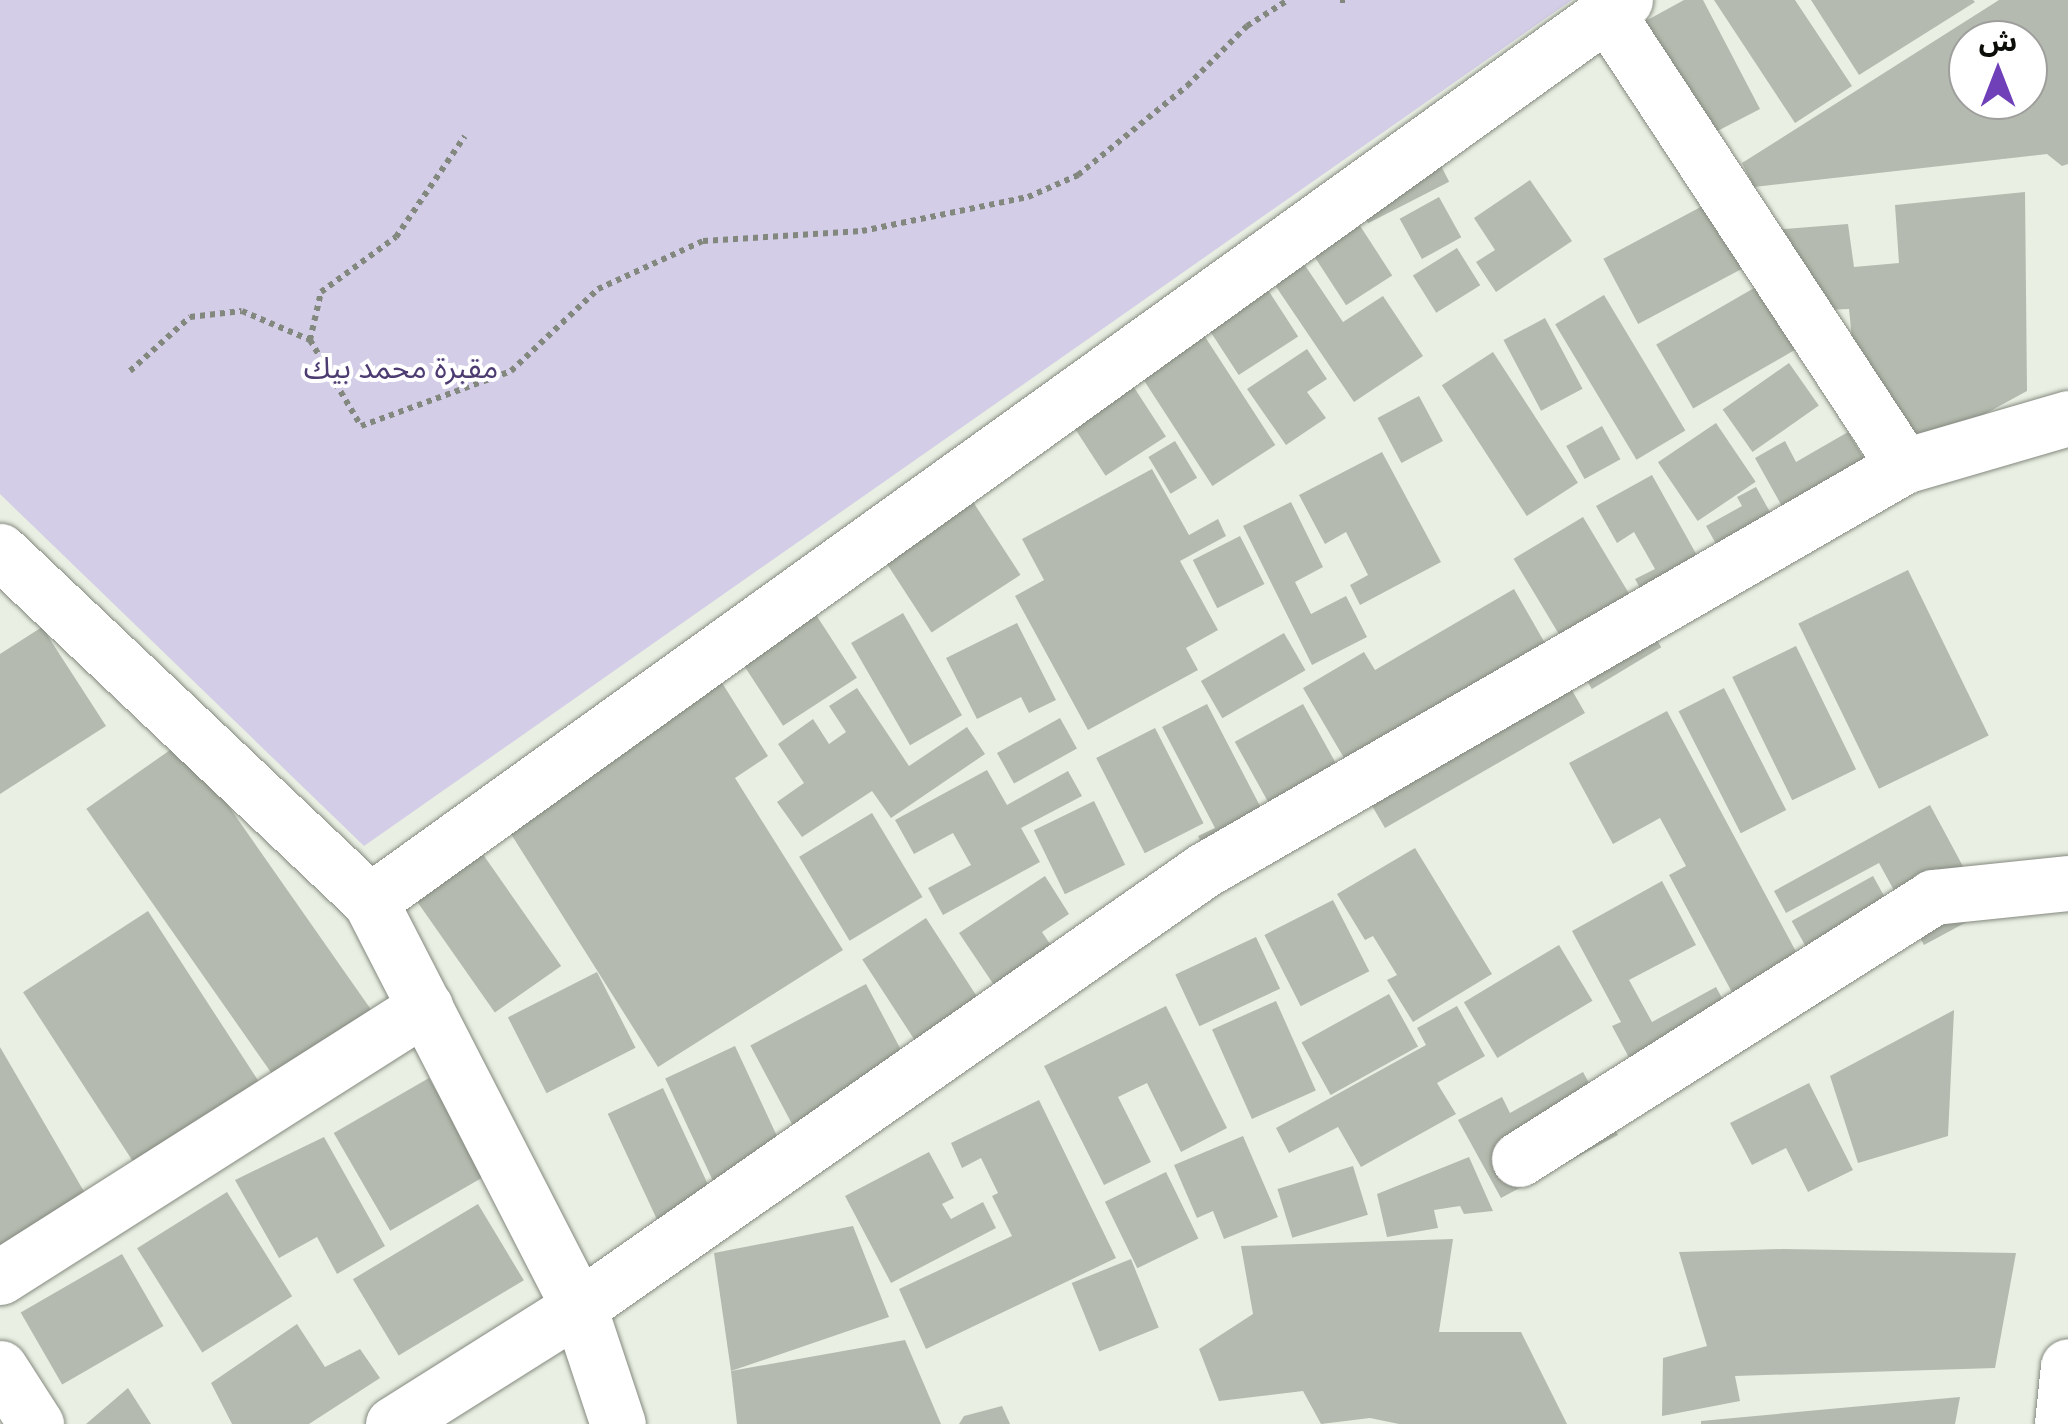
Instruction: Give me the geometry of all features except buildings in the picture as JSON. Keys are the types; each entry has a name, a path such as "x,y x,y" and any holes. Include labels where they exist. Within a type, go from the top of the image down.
{"street":[{"path":"370,901 1616,6 1904,466"},
{"path":"393,1424 579,1308 1204,870 1904,466 2068,418"},
{"path":"0,551 370,901 579,1308 618,1424"},
{"path":"1519,1160 1932,897 2068,884"},
{"path":"0,1278 425,1008"},
{"path":"2062,1424 2068,1366"},
{"path":"0,1368 36,1424"}],"path":[{"path":"130,371 190,317 242,312 310,340 361,426 510,371 598,289 703,241 862,231 1028,197 1078,175 1187,86 1247,26 1288,0"},
{"path":"310,340 321,292 396,238 465,136"}],"green space":[{"name":"مقبرة محمد بيك","path":"0,0 1572,0 364,846 0,494"}]}
